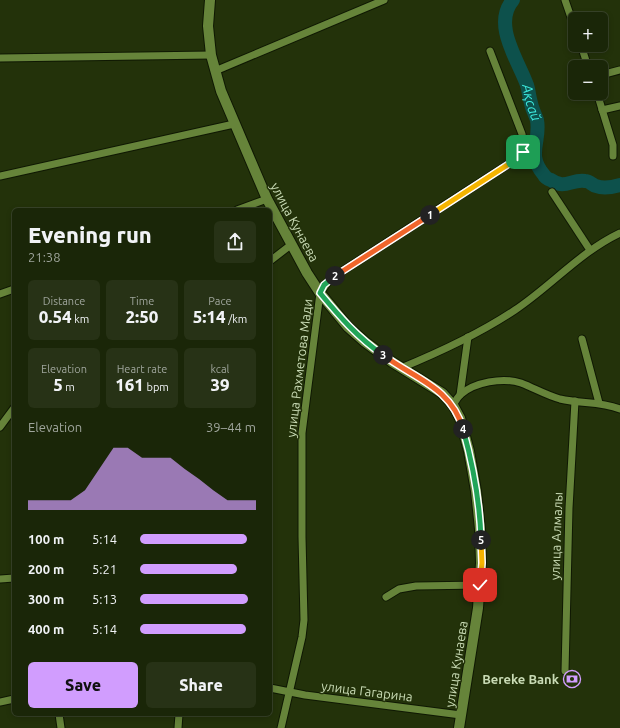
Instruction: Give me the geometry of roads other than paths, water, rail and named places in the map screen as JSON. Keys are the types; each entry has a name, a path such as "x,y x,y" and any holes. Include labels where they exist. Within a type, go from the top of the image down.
{"main road":[{"name":"улица Кунаева","path":"210,0 208,26 211,55 221,91 267,199 307,273 320,293 348,327 365,342 401,368 442,393 460,418 468,444 476,491 482,563 476,616 459,728"}],"street":[{"path":"215,71 384,0"},
{"path":"565,0 569,12"},
{"name":"улица Рахметова Мади","path":"281,728 302,637 304,620 302,433 320,293 330,279 518,158 523,152 524,144 522,134 490,51"},
{"path":"0,58 211,55"},
{"path":"608,73 620,70"},
{"path":"599,100 613,145 613,156"},
{"path":"602,110 620,106"},
{"path":"0,176 234,124"},
{"path":"552,192 590,250"},
{"path":"242,208 267,199"},
{"path":"401,368 428,357 468,337 515,310 590,250 620,233"},
{"path":"272,259 292,244"},
{"path":"0,294 12,290"},
{"path":"460,395 468,337"},
{"path":"582,340 599,403"},
{"path":"452,405 460,395 473,386 493,382 509,381 520,383 545,394 575,401 607,404 620,409"},
{"name":"улица Алмалы","path":"565,671 568,508 575,401"},
{"path":"0,427 12,411"},
{"path":"0,579 12,578"},
{"path":"386,597 399,589 416,586 480,585"},
{"name":"улица Гагарина","path":"272,688 461,716"},
{"path":"0,702 12,699"},
{"path":"59,716 61,728"},
{"path":"178,728 179,716"}],"waterway":[{"name":"Ақсай","path":"513,0 507,10 505,20 506,31 513,53 527,85 531,105 537,120 538,128 535,154 539,168 546,177 560,184 576,181 587,181 602,187 620,185"}],"place":[{"name":"Bereke Bank","path":"572,679"}]}
